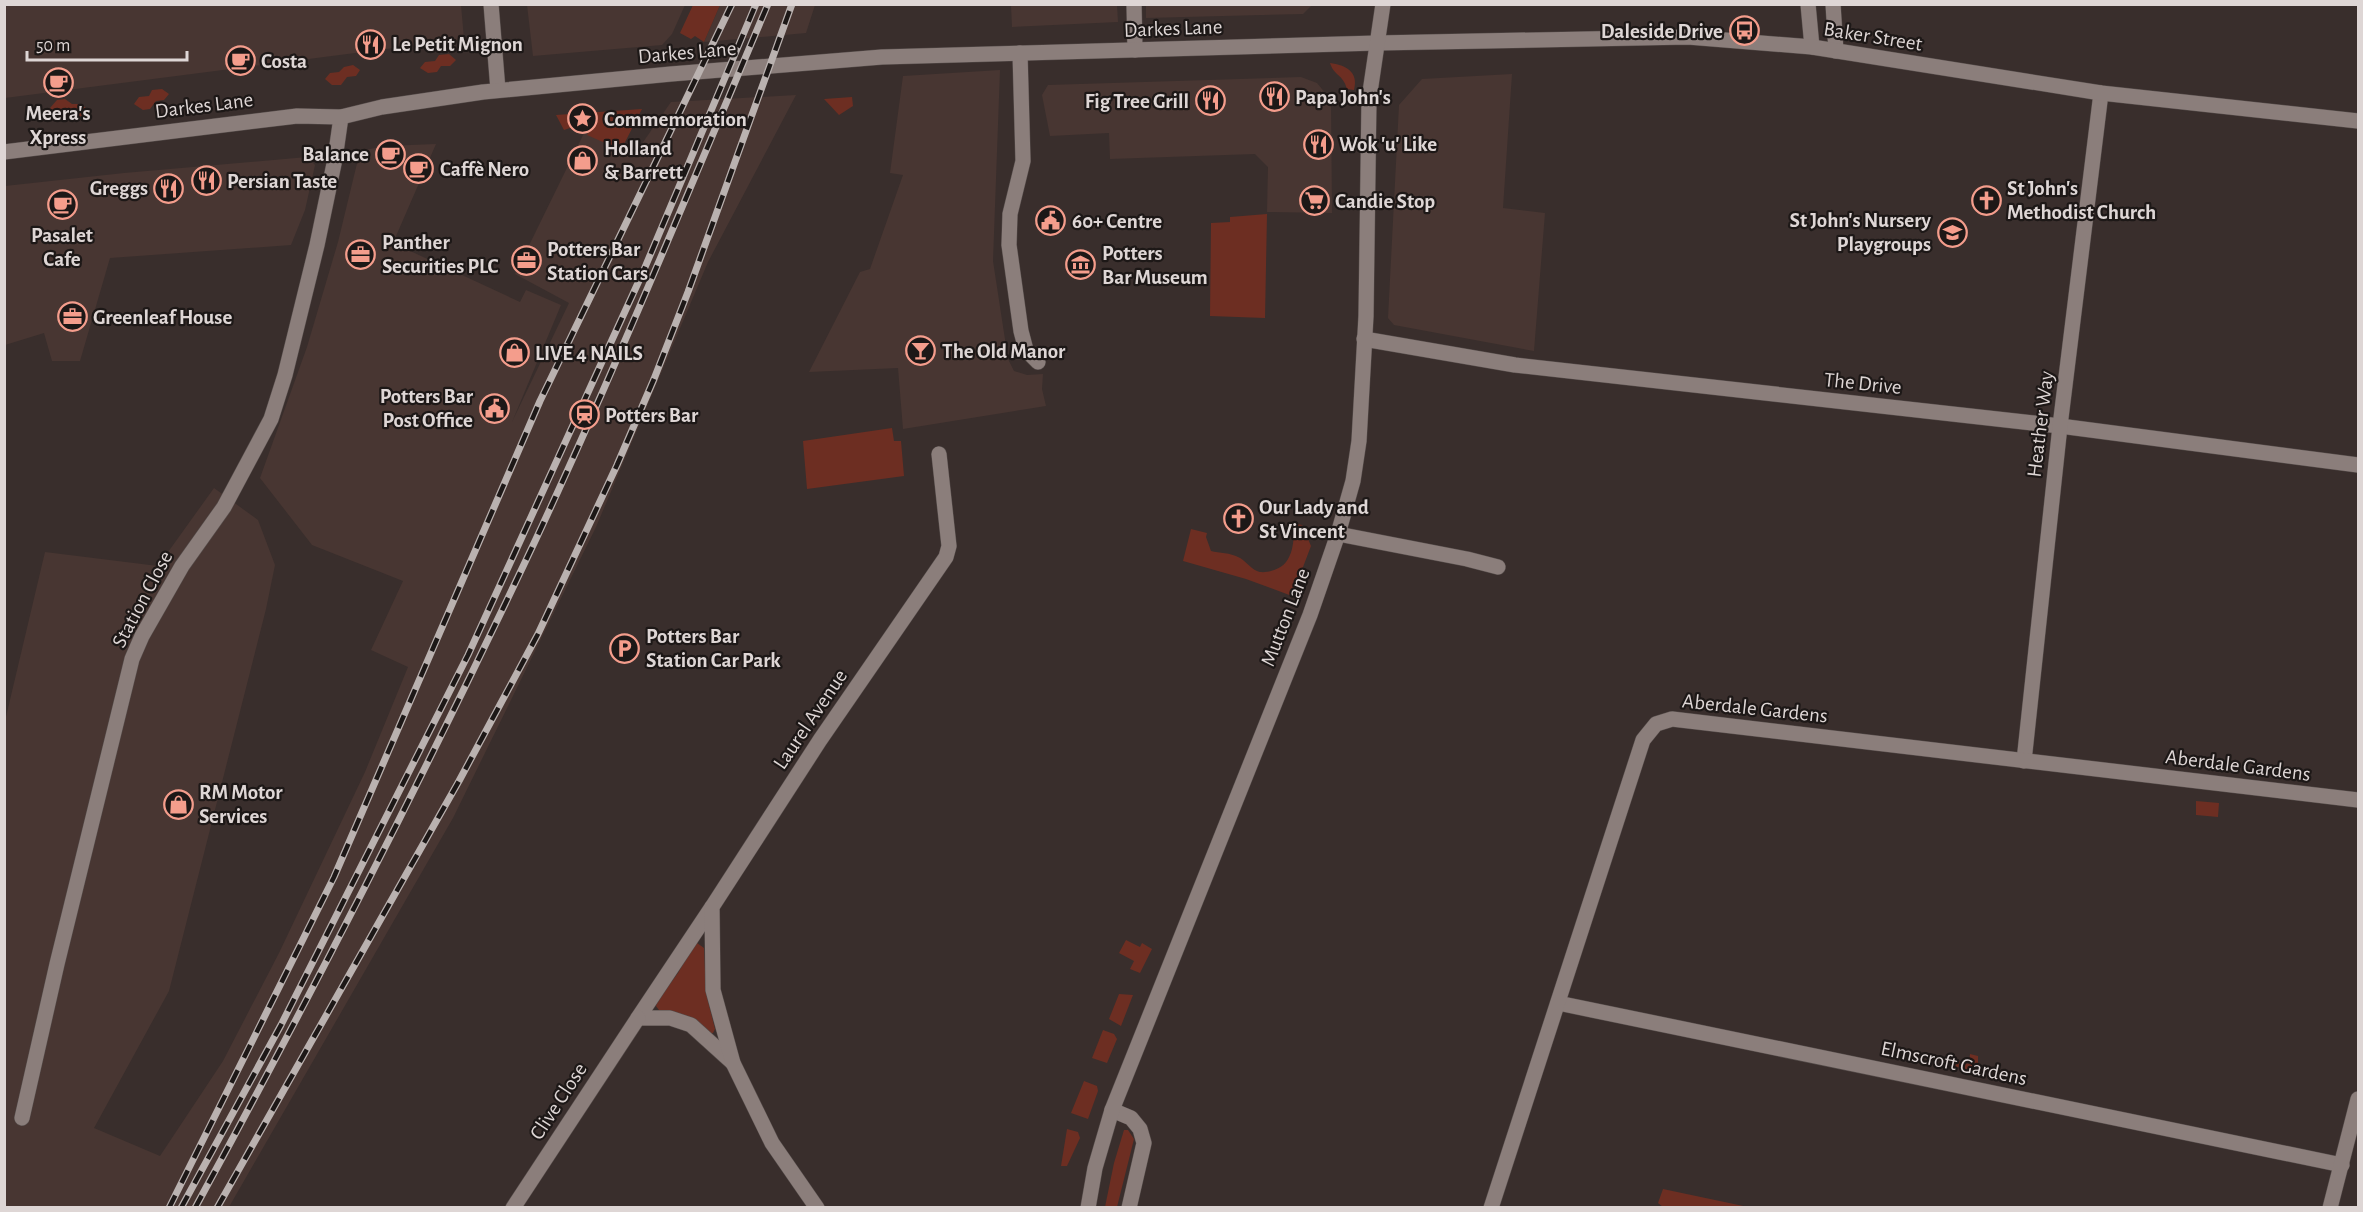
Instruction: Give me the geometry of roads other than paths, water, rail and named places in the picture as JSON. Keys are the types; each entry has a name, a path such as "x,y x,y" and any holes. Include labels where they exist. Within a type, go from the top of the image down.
{"street":[{"path":"491,4 498,90"},
{"path":"1134,4 1135,50"},
{"name":"Mutton Lane","path":"1088,1208 1095,1168 1112,1110 1310,615 1338,534 1353,481 1359,441 1364,339 1368,112 1383,4"},
{"path":"1808,4 1812,47"},
{"path":"1833,4 1836,51"},
{"name":"Baker Street","path":"1377,43 1688,37 1812,47 2101,93 2358,121"},
{"name":"Darkes Lane","path":"4,152 297,116 341,117 382,107 498,90 882,57 1377,43"},
{"path":"1020,54 1023,161 1010,214 1009,245 1021,331 1026,350 1038,362"},
{"name":"Heather Way","path":"2024,761 2060,426 2101,93"},
{"name":"Station Close","path":"22,1118 132,659 142,636 182,566 225,507 271,419 285,375 317,245 335,159 341,117"},
{"name":"The Drive","path":"1364,339 1515,365 2060,426 2358,465"},
{"name":"Laurel Avenue","path":"638,1018 794,780 946,557 949,546 939,454"},
{"path":"1338,534 1498,567"},
{"name":"Aberdale Gardens","path":"1491,1208 1643,740 1656,724 1672,719 2358,800"},
{"path":"712,907 713,990 733,1063 772,1143 817,1208"},
{"name":"Elmscroft Gardens","path":"1558,1004 2342,1165"},
{"path":"638,1018 670,1018 691,1025 733,1063"},
{"name":"Clive Close","path":"513,1208 638,1018"},
{"path":"2330,1208 2358,1099"},
{"path":"1112,1110 1131,1119 1140,1129 1143,1143 1129,1208"}],"railway":[{"path":"169,1208 334,877 540,401 732,4"},
{"path":"181,1208 281,1025 468,655 643,272 756,4"},
{"path":"195,1208 370,876 536,539 625,340 768,4"},
{"path":"217,1208 459,781 538,634 617,465 654,379 688,292 792,4"}],"place":[{"name":"Daleside Drive","path":"1744,31"},
{"name":"Le Petit Mignon","path":"371,44"},
{"name":"Costa","path":"240,61"},
{"name":"Meera's Xpress","path":"58,82"},
{"name":"Papa John's","path":"1274,97"},
{"name":"Fig Tree Grill","path":"1210,101"},
{"name":"Commemoration","path":"583,119"},
{"name":"Wok 'u' Like","path":"1318,144"},
{"name":"Balance","path":"390,154"},
{"name":"Holland & Barrett","path":"583,160"},
{"name":"Caffè Nero","path":"419,169"},
{"name":"Persian Taste","path":"206,181"},
{"name":"Greggs","path":"169,188"},
{"name":"St John's Methodist Church","path":"1986,200"},
{"name":"Candie Stop","path":"1314,201"},
{"name":"Pasalet Cafe","path":"62,204"},
{"name":"60+ Centre","path":"1051,221"},
{"name":"St John's Nursery Playgroups","path":"1952,232"},
{"name":"Panther Securities PLC","path":"361,254"},
{"name":"Potters Bar Station Cars","path":"526,261"},
{"name":"Potters Bar Museum","path":"1081,265"},
{"name":"Greenleaf House","path":"72,317"},
{"name":"The Old Manor","path":"921,351"},
{"name":"LIVE 4 NAILS","path":"514,353"},
{"name":"Potters Bar Post Office","path":"494,408"},
{"name":"Potters Bar","path":"584,415"},
{"name":"Our Lady and St Vincent","path":"1238,519"},
{"name":"Potters Bar Station Car Park","path":"625,648"},
{"name":"RM Motor Services","path":"178,804"}]}
